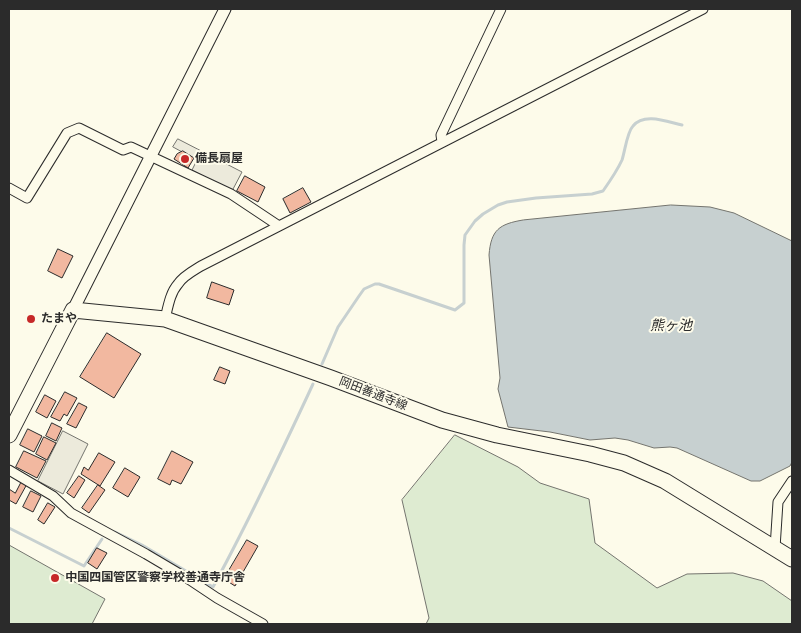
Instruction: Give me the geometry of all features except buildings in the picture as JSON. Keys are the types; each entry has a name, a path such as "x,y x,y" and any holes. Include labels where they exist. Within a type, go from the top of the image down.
{"main road":[{"name":"岡田善通寺線","path":"73,310 165,319 442,420 497,435 624,463 665,481 792,559"},
{"path":"9,435 73,310"}],"street":[{"path":"73,310 225,9"},
{"path":"442,142 441,135 501,9"},
{"path":"165,319 172,294 178,283 201,266 703,9"},
{"path":"9,188 27,198 67,134 79,128 123,150 131,147 231,194 279,226"},
{"path":"9,470 53,496 71,513 154,558 250,622 262,624"},
{"path":"775,548 778,502 792,480"}],"green space":[{"path":"455,435 518,467 540,483 589,499 595,543 657,588 687,574 733,573 763,581 792,601 792,624 426,624 429,618 402,500"},
{"path":"9,545 105,599 92,624 9,624"}],"shaded area":[{"path":"178,139 242,172 232,191 192,170 197,160 173,147"},
{"path":"63,431 88,444 63,494 38,481"}],"water":[{"name":"熊ヶ池","path":"671,205 710,207 734,213 792,241 792,462 790,466 760,481 751,481 677,448 654,448 615,438 590,440 550,432 508,427 498,389 500,378 489,255 494,234 502,226 523,220"}],"waterway":[{"path":"322,364 338,327 364,289 379,284 455,310 464,303 465,235 475,221 483,214 507,202 592,194 603,191 622,160 629,133 633,126 638,122 650,119 682,125"},
{"path":"115,532 142,545 213,587 252,512 313,384"},
{"path":"9,528 84,566 102,539"}],"place":[{"name":"備長扇屋","path":"185,159"},
{"name":"たまや","path":"31,319"},
{"name":"中国四国管区警察学校善通寺庁舎","path":"55,578"}]}
